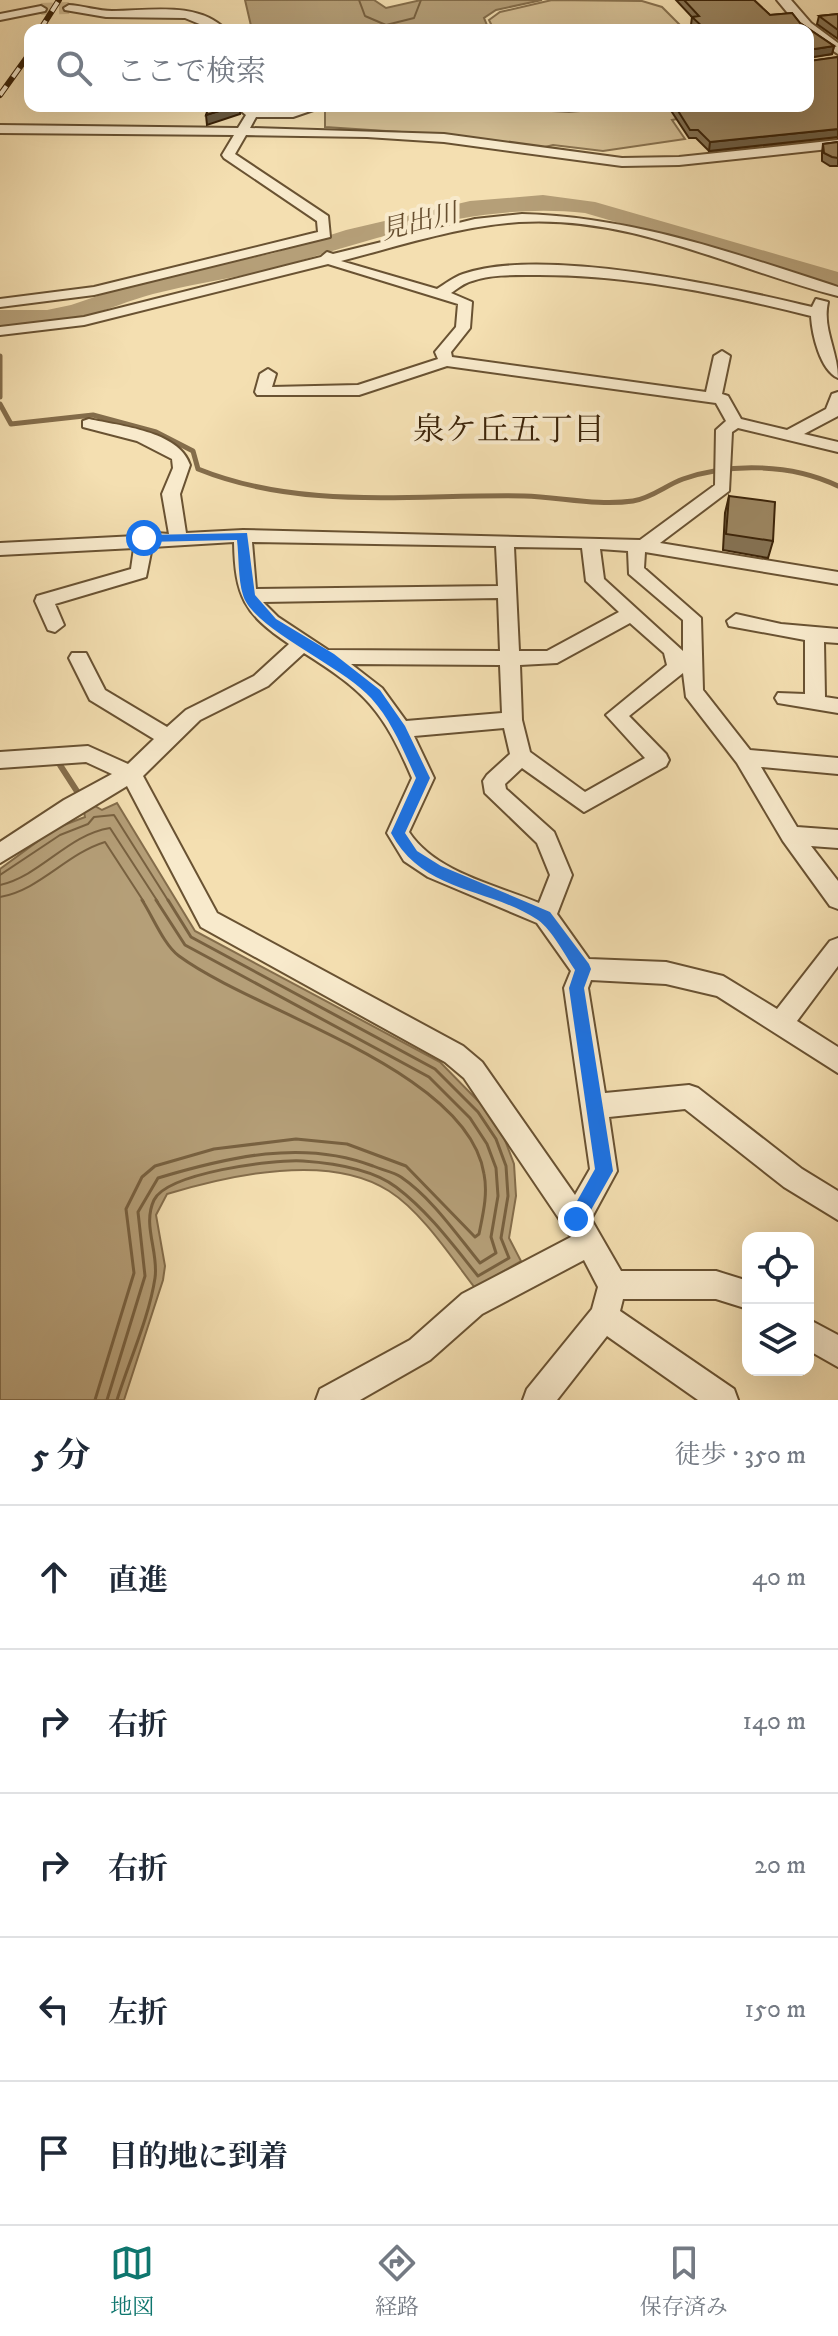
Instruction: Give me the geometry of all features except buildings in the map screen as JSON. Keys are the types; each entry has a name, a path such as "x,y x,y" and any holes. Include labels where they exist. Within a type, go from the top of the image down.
{"street":[{"path":"784,0 804,24"},
{"path":"69,8 112,14 166,13 208,24"},
{"path":"0,17 41,9"},
{"path":"814,34 836,54"},
{"path":"0,303 94,291 325,234 323,219 228,155 242,130 246,112"},
{"path":"319,112 322,132"},
{"path":"0,129 242,130 444,138 622,162 679,161 837,144"},
{"path":"0,331 84,321 475,223 507,217 556,216 615,223 832,290 817,313 819,330 838,373"},
{"path":"311,238 337,265 465,302 463,328 443,352 446,361"},
{"path":"441,293 449,283 461,277 512,270 673,281 817,313"},
{"path":"713,398 722,356"},
{"path":"268,374 263,392 359,390 380,386 446,361 722,399 735,422 838,447"},
{"path":"790,435 833,412 838,397"},
{"path":"735,422 724,430 723,487 640,545 635,570 692,618 693,692 744,757 791,835 838,899"},
{"path":"89,424 154,441 171,448 180,457 182,465 171,494 178,537"},
{"path":"0,549 144,538 243,536 590,542 640,545 838,578"},
{"path":"243,536 249,596 271,622 329,657 375,694 400,729 423,778 398,833 412,855 436,870 545,916 583,969"},
{"path":"55,625 44,601 140,573 144,538"},
{"path":"505,541 512,720 521,756 584,803 659,760 616,715 677,667 673,650 595,581 590,542"},
{"path":"249,596 506,592"},
{"path":"329,657 550,658 631,614"},
{"path":"736,621 838,636"},
{"path":"814,634 815,702"},
{"path":"0,854 72,806 131,774 193,715 261,681 303,643"},
{"path":"79,658 97,695 168,738"},
{"path":"785,698 838,706"},
{"path":"400,729 512,720"},
{"path":"0,760 88,754 131,774 209,920 454,1054 473,1070 501,1107 582,1231 613,1285 604,1317 538,1400"},
{"path":"521,756 494,781 496,793 546,838 561,875 545,916"},
{"path":"744,757 838,766"},
{"path":"791,835 838,839"},
{"path":"781,1023 838,948"},
{"path":"583,969 666,973 723,987 838,1061"},
{"path":"331,1400 420,1350 472,1304 582,1231 604,1171 576,988 583,969"},
{"path":"594,1106 689,1097 793,1178 838,1206"},
{"path":"613,1285 716,1285 742,1293"},
{"path":"604,1317 723,1400"},
{"path":"814,1337 838,1352"}],"shaded area":[{"path":"552,0 642,1 662,7 679,24 491,24 489,20 500,12"},
{"path":"325,112 711,112 672,120 685,139 603,151 553,145 537,149 447,135 325,127"}],"water":[{"path":"245,0 374,0 386,8 421,0 542,0 496,10 484,18 486,24 251,24"},
{"path":"117,803 195,931 440,1062 484,1107 503,1135 514,1164 516,1196 509,1238 521,1261 475,1288 435,1236 401,1200 365,1179 338,1172 309,1170 249,1174 192,1187 167,1194 156,1215 165,1266 163,1280 124,1400 0,1400 0,869 56,828 85,817 84,812 93,805 102,810"}],"waterway":[{"name":"見出川","path":"0,318 47,317 77,311 145,288 280,259 354,235 470,208 543,202 587,207 838,280"},
{"path":"0,356 0,397"},
{"path":"0,404 11,424 93,415 156,432 193,451 198,469 277,491 359,498 524,496 619,502 640,499 702,474 741,468 802,473 838,486"},
{"path":"60,765 82,799"}],"tunnel":[{"path":"41,9 69,8"}],"railway":[{"path":"44,24 59,0"},
{"path":"0,95 24,61"}],"district":[{"name":"泉ケ丘五丁目","path":"509,429"}],"route":[{"path":"144,538 243,536 249,596 271,622 329,657 375,694 400,729 423,778 398,833 412,855 436,870 545,916 583,969 576,988 604,1171 576,1219"}]}
